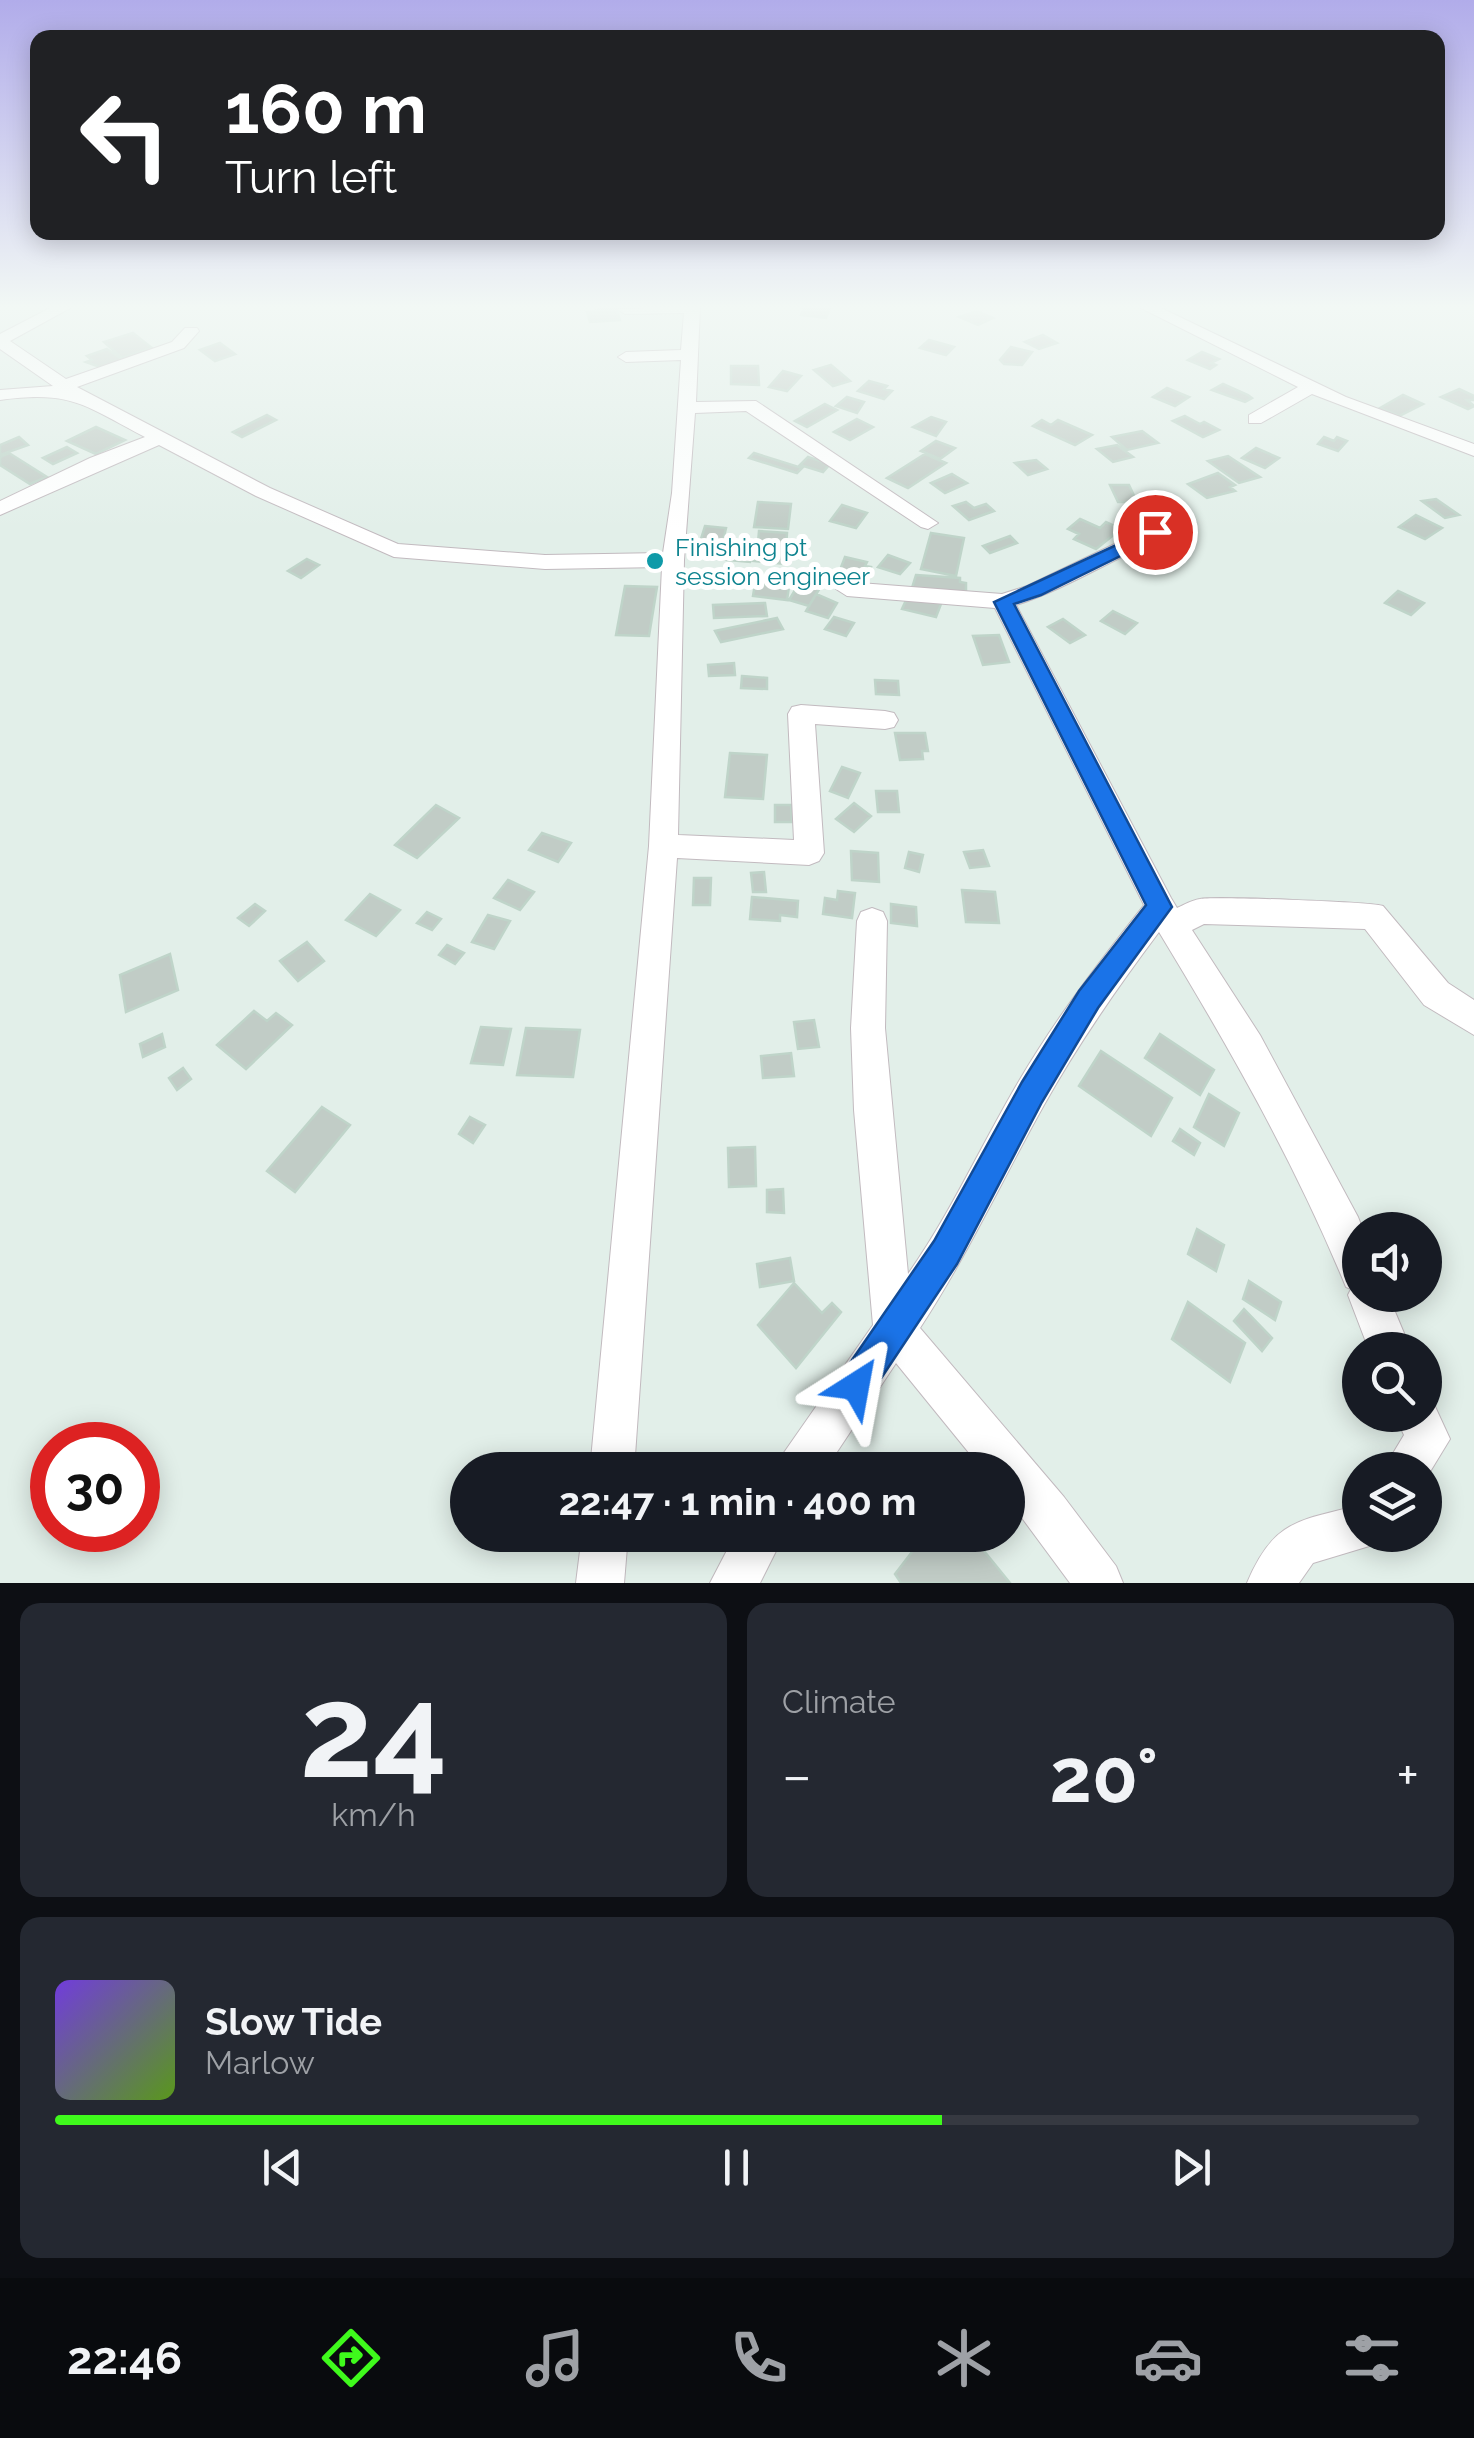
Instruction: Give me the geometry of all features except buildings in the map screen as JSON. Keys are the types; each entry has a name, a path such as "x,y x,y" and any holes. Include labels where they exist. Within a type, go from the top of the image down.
{"street":[{"path":"56,381 263,492 394,550 545,562 672,560"},
{"path":"0,395 69,390 91,381"},
{"path":"613,1452 663,846 672,560 682,493 688,381"},
{"path":"1298,381 1474,450"},
{"path":"1255,419 1310,387"},
{"path":"686,408 750,406 928,523"},
{"path":"0,509 96,462 160,438"},
{"path":"847,589 1003,602 1035,591 1155,532 1186,523"},
{"path":"1003,602 1166,916 1248,1046 1342,1227"},
{"path":"663,846 809,853 801,714 884,720"},
{"path":"810,1452 946,1253 1032,1092 1088,1000 1166,916 1202,911 1346,918 1372,915 1436,994 1474,1019"},
{"path":"872,922 868,1028 872,1110 894,1329 1048,1513 1099,1583"},
{"path":"1271,1583 1299,1544 1342,1533"},
{"path":"600,1583 603,1552"},
{"path":"734,1583 751,1552"}],"place":[{"name":"Finishing pt session engineer","path":"655,561"}],"route":[{"path":"856,1386 946,1253 1032,1092 1088,1000 1160,907 1003,602 1035,591 1155,532"}]}
